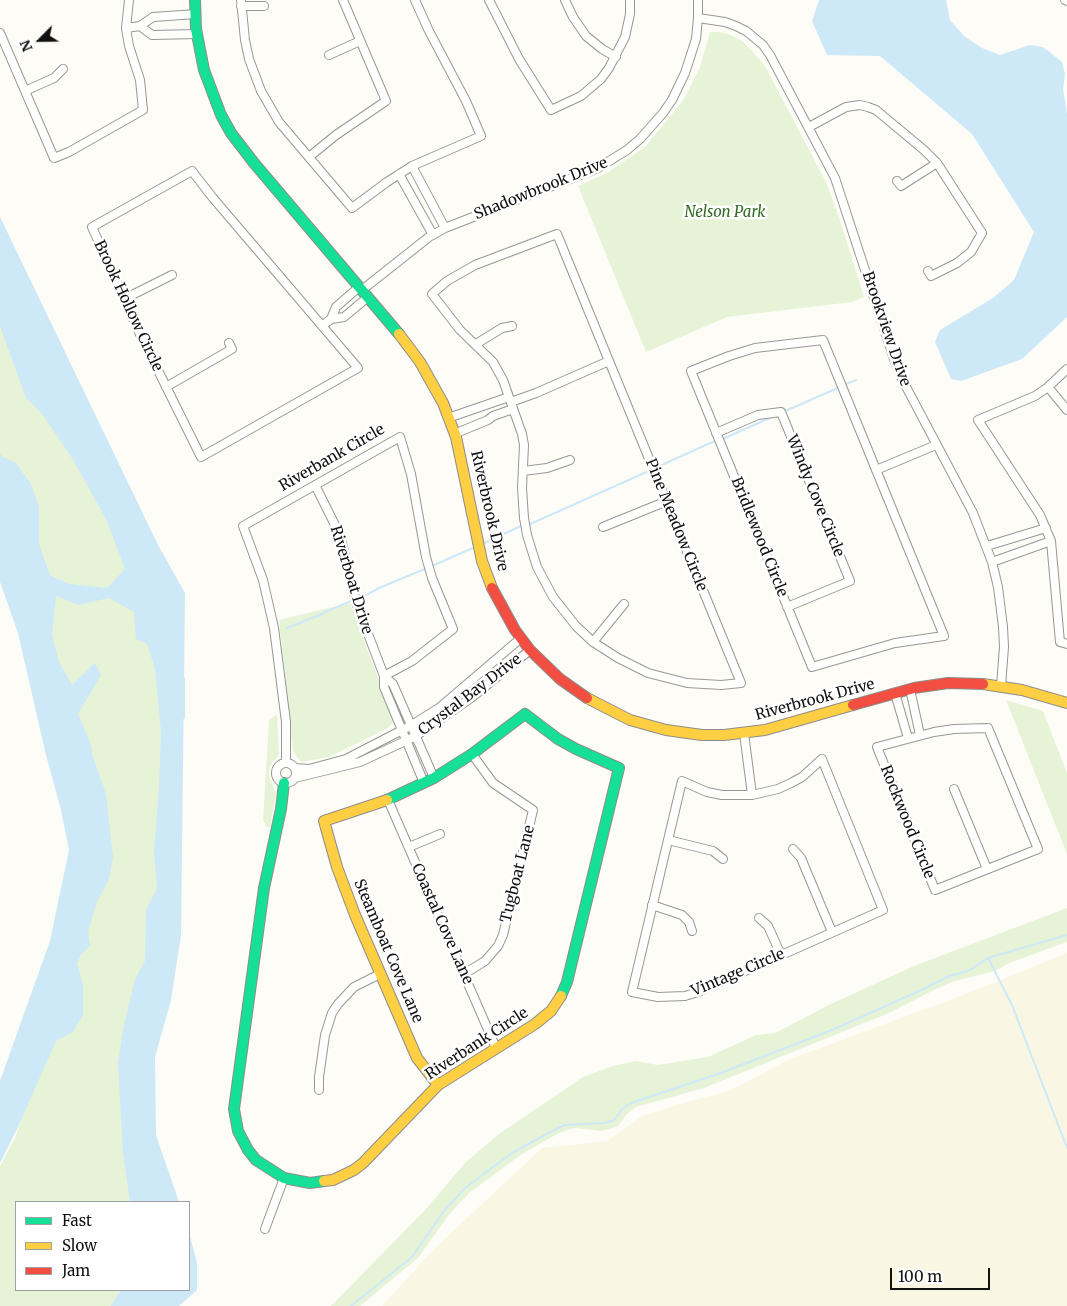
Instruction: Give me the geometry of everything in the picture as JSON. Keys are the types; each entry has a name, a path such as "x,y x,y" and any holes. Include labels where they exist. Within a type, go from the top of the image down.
{"street":[{"path":"0,33 54,158 69,152 143,110 140,80 129,46 126,28 129,0"},
{"name":"Riverbrook Drive","path":"195,0 197,34 202,63 210,89 231,133 254,163 396,330 420,362 440,397 454,434 461,457 482,561 496,597 530,650 574,690 598,705 630,720 681,733 710,735 744,733 784,725 910,689 948,683 1001,686 1067,703"},
{"path":"309,157 336,135 386,101 343,0"},
{"path":"264,6 241,3 243,32 249,59 261,91 280,122 352,208 412,166 481,136 466,101 432,38 415,0"},
{"path":"490,0 520,59 551,110 568,103 592,88 610,68 625,37 630,0"},
{"path":"566,0 573,17 586,36 616,57"},
{"name":"Shadowbrook Drive","path":"363,291 433,235 445,228 598,168 627,150 652,126 672,100 685,73 691,57 698,18 698,0"},
{"path":"126,28 140,26 153,17 196,14"},
{"name":"Brookview Drive","path":"698,18 725,22 741,28 756,38 770,55 825,157 842,197 894,360 936,445 973,513 992,562 998,587 1003,627 1004,654 1001,686"},
{"path":"140,26 152,35 197,34"},
{"path":"329,55 360,41"},
{"path":"25,91 54,78 63,69"},
{"path":"809,127 846,107 860,105 868,107 876,110 924,150 936,163 982,233 970,252 957,263 931,276 928,271"},
{"path":"897,181 901,186 936,163"},
{"path":"412,166 445,228"},
{"name":"Brook Hollow Circle","path":"192,171 322,326 358,368 201,458 124,299 92,227 192,171"},
{"path":"399,174 433,235"},
{"name":"Pine Meadow Circle","path":"557,234 609,361 741,683 704,684 667,679 632,666 593,642 563,610 544,582 527,535 522,488 524,445 499,372 493,362 460,330 432,294 454,277 475,265 557,234"},
{"path":"124,299 172,275"},
{"path":"331,319 336,307 363,291"},
{"path":"322,326 331,319 344,317 363,291"},
{"path":"476,344 502,328 512,326"},
{"name":"Bridlewood Circle","path":"823,340 944,636 895,643 812,667 716,433 691,371 755,348 823,340"},
{"path":"166,386 232,349 229,343"},
{"path":"454,434 488,420 511,403 609,361"},
{"path":"1067,369 1048,387 1035,396 978,420 1040,515 1051,540 1060,642 1067,644"},
{"path":"1048,387 1067,410"},
{"path":"491,403 495,415"},
{"path":"448,418 491,403 511,403"},
{"name":"Windy Cove Circle","path":"716,433 758,416 781,412 850,581 787,606"},
{"name":"Riverbank Circle","path":"286,762 286,722 274,628 263,580 243,526 400,437 411,474 426,557 432,578 453,629 412,661 384,676"},
{"path":"876,470 936,445"},
{"path":"523,471 547,468 570,460"},
{"name":"Riverboat Drive","path":"315,485 335,525 342,544 357,605 384,676"},
{"path":"603,527 667,501"},
{"path":"986,546 1046,528"},
{"path":"1030,533 1034,546"},
{"path":"992,562 1051,540"},
{"path":"593,642 624,604"},
{"name":"Crystal Bay Drive","path":"295,768 309,770 346,759 412,725 439,708 522,638"},
{"name":"Crystal Bay Drive","path":"295,778 360,762 416,736 471,698 530,650"},
{"path":"384,676 393,684 412,725 429,780"},
{"path":"384,676 384,687 406,740 429,780"},
{"path":"910,689 920,735"},
{"path":"895,693 908,738"},
{"name":"Riverbank Circle","path":"284,783 281,809 263,896 234,1109 238,1131 248,1150 264,1168 284,1178 300,1182 322,1182 344,1176 354,1170 438,1085 544,1018 558,1002 567,982 619,768 576,749 552,735 525,714 472,754 429,780 388,800 324,821"},
{"path":"903,723 917,720"},
{"name":"Rockwood Circle","path":"988,728 1038,849 935,890 877,747 908,738 954,729 988,728"},
{"path":"744,733 752,796"},
{"name":"Tugboat Lane","path":"464,974 486,962 503,935 533,810 493,783 472,754"},
{"name":"Vintage Circle","path":"822,760 883,910 698,992 685,996 658,998 632,992 668,840 682,781 707,792 722,795 752,796 790,784 802,777 822,760"},
{"path":"286,762 295,768 295,778 290,782 284,783 276,778 278,766 286,762"},
{"path":"954,789 987,869"},
{"name":"Coastal Cove Lane","path":"388,800 496,1048"},
{"name":"Steamboat Cove Lane","path":"324,821 346,892 380,974 417,1058 438,1085"},
{"path":"409,847 440,834"},
{"path":"668,840 714,851 723,859"},
{"path":"793,849 801,858 832,932"},
{"path":"652,905 682,914 689,922 692,931"},
{"path":"759,918 768,926 781,955"},
{"path":"319,1090 325,1035 332,1013 354,987 380,974"},
{"path":"266,1229 284,1178"}],"shaded area":[{"path":"1067,953 1067,1306 382,1306 435,1248 542,1148 607,1141 642,1116 729,1091 788,1060 971,992"}],"green space":[{"name":"Nelson Park","path":"710,32 731,35 742,41 765,66 826,182 864,297 852,302 727,317 646,352 578,186 607,173 646,146 684,99 700,67"},
{"path":"0,293 131,553 164,665 163,855 144,1201 15,1201 15,1291 135,1291 122,1306 0,1306 0,1166 15,1138 96,892 0,466"},
{"path":"350,603 394,721 388,728 329,757 301,762 293,751 279,620"},
{"path":"1006,700 1043,711 1067,773 1067,854"},
{"path":"277,714 279,754 270,766 269,776 276,793 270,827 267,827 263,820 269,720"},
{"path":"1067,908 1067,942 1009,963 995,971 955,981 889,1013 704,1088 636,1107 627,1114 618,1126 602,1131 574,1128 559,1133 522,1154 469,1193 448,1216 418,1258 360,1306 331,1306 425,1210 466,1162 499,1134 583,1077 613,1066 636,1061 658,1065 708,1057 756,1035 775,1033 833,1003 914,966"}],"water":[{"path":"819,0 946,0 950,20 964,36 982,48 1000,55 1030,45 1043,47 1062,62 1065,74 1063,89 1067,114 1067,317 1022,359 961,381 951,379 935,342 940,330 993,298 1014,280 1034,232 972,134 880,56 827,55 812,21"},
{"path":"0,217 158,545 185,593 181,935 171,1000 155,1057 156,1135 179,1201 130,1201 123,1153 118,1063 124,1025 135,979 145,961 146,909 157,889 154,852 161,731 155,668 147,644 136,639 134,612 109,598 78,605 56,596 52,635 59,662 72,685 95,663 101,675 78,714 90,742 93,757 106,794 113,857 109,879 97,902 88,931 90,945 77,963 83,985 83,1015 73,1032 56,1041 0,1163 0,1081 50,941 69,850 18,633 0,582 0,453 2,457 15,462 31,484 39,507 39,544 50,575 69,584 107,588 125,569 107,521 72,458 40,411 26,398 0,326"},
{"path":"190,1236 197,1263 197,1290 179,1306 111,1306 120,1291 190,1291"}],"waterway":[{"path":"844,385 856,380"},
{"path":"783,412 840,387"},
{"path":"721,438 725,438 774,416"},
{"path":"655,468 717,440"},
{"path":"528,525 651,470"},
{"path":"482,544 523,525"},
{"path":"432,566 475,547"},
{"path":"357,600 379,588 427,568"},
{"path":"287,628 318,617 353,600"},
{"path":"184,678 184,718"},
{"path":"351,1306 412,1257 444,1211 465,1188 512,1153 554,1130 565,1125 604,1123 614,1120 622,1109 631,1103 718,1074 832,1030 947,977 970,970 988,958 1067,935"},
{"path":"988,958 1012,1005 1067,1148"}],"traffic: fast":[{"path":"195,0 196,29 204,70 221,115 231,133 254,163 399,334"},
{"path":"387,800 434,778 472,754 525,714 558,739 619,768 567,982 561,996"},
{"path":"284,783 281,809 264,888 234,1109 238,1131 248,1150 256,1160 284,1178 310,1183 324,1181"}],"traffic: slow":[{"path":"399,334 420,362 443,403 456,437 482,561 492,588"},
{"path":"983,684 1022,690 1067,703"},
{"path":"587,698 630,720 666,730 702,735 724,735 765,730 853,705"},
{"path":"387,800 324,821 337,867 355,915 417,1058 438,1085"},
{"path":"324,1181 333,1180 354,1170 363,1163 438,1085 535,1024 551,1011 561,996"}],"traffic: jam":[{"path":"492,588 515,630 530,650 560,679 587,698"},
{"path":"853,705 914,688 948,683 983,684"}]}
